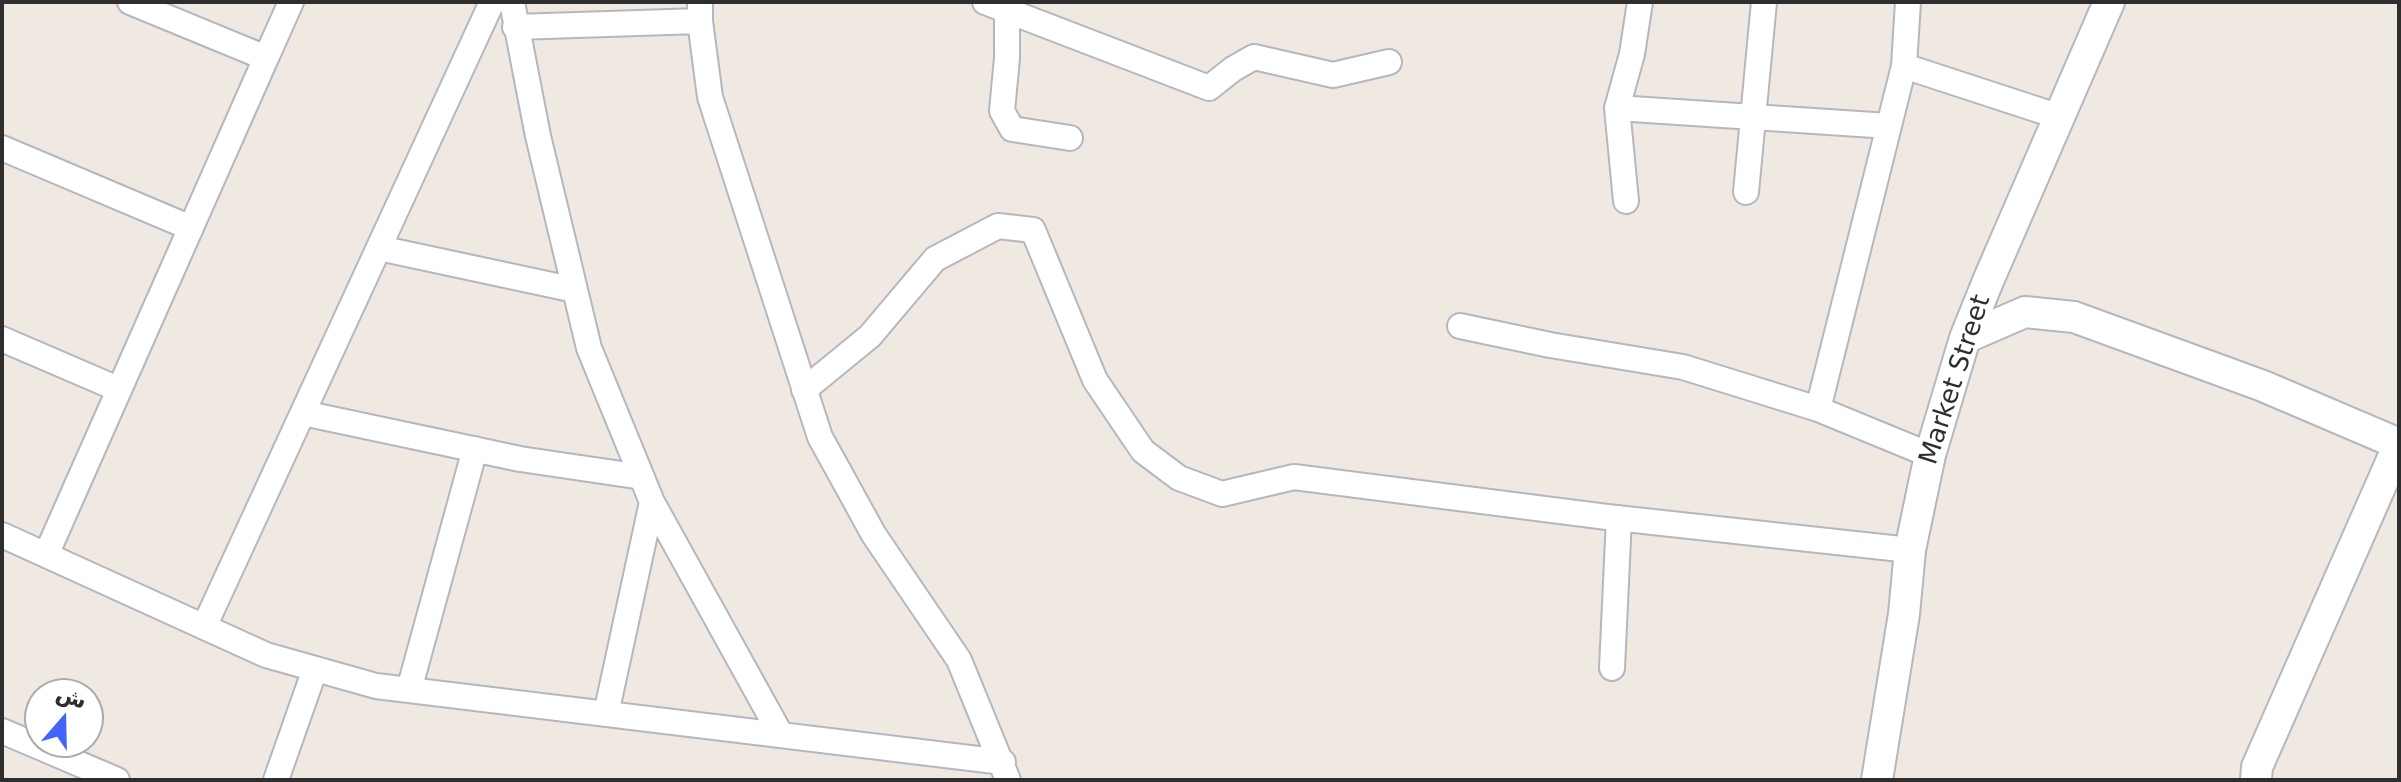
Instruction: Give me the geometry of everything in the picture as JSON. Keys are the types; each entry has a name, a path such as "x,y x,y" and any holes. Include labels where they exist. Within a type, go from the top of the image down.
{"street":[{"path":"130,2 266,58"},
{"path":"46,555 291,2"},
{"path":"204,627 492,2"},
{"path":"512,2 538,136 589,348 652,502 781,735"},
{"path":"1626,201 1617,108 1632,54 1640,2"},
{"path":"1746,192 1764,2"},
{"path":"1818,409 1904,66 1908,2"},
{"name":"Market Street","path":"1877,780 1904,614 1910,550 1930,455 1965,338 2109,2"},
{"path":"996,6 1209,88 1254,57 1333,75 1389,62"},
{"path":"996,6 1007,58 1002,111 1012,129 1070,138"},
{"path":"515,27 700,12 710,97 820,437 874,535 959,660 1006,771"},
{"path":"1904,66 2060,117"},
{"path":"1617,108 1889,126"},
{"path":"2,148 191,228"},
{"path":"804,390 870,336 935,259 998,226 1033,230 1095,380 1143,451 1179,478 1222,494 1294,477 1619,518 1910,550"},
{"path":"379,248 575,290"},
{"path":"1965,338 2025,312 2074,317 2263,386 2399,444 2257,767 2256,780"},
{"path":"1460,326 1550,345 1683,367 1818,409 1930,455"},
{"path":"2,339 118,389"},
{"path":"303,413 520,459 642,477"},
{"path":"409,690 475,449"},
{"path":"606,714 652,502"},
{"path":"1612,668 1619,518"},
{"path":"2,535 266,655 376,686 781,735 1006,771"},
{"path":"276,780 315,669"},
{"path":"2,731 117,780"}]}
